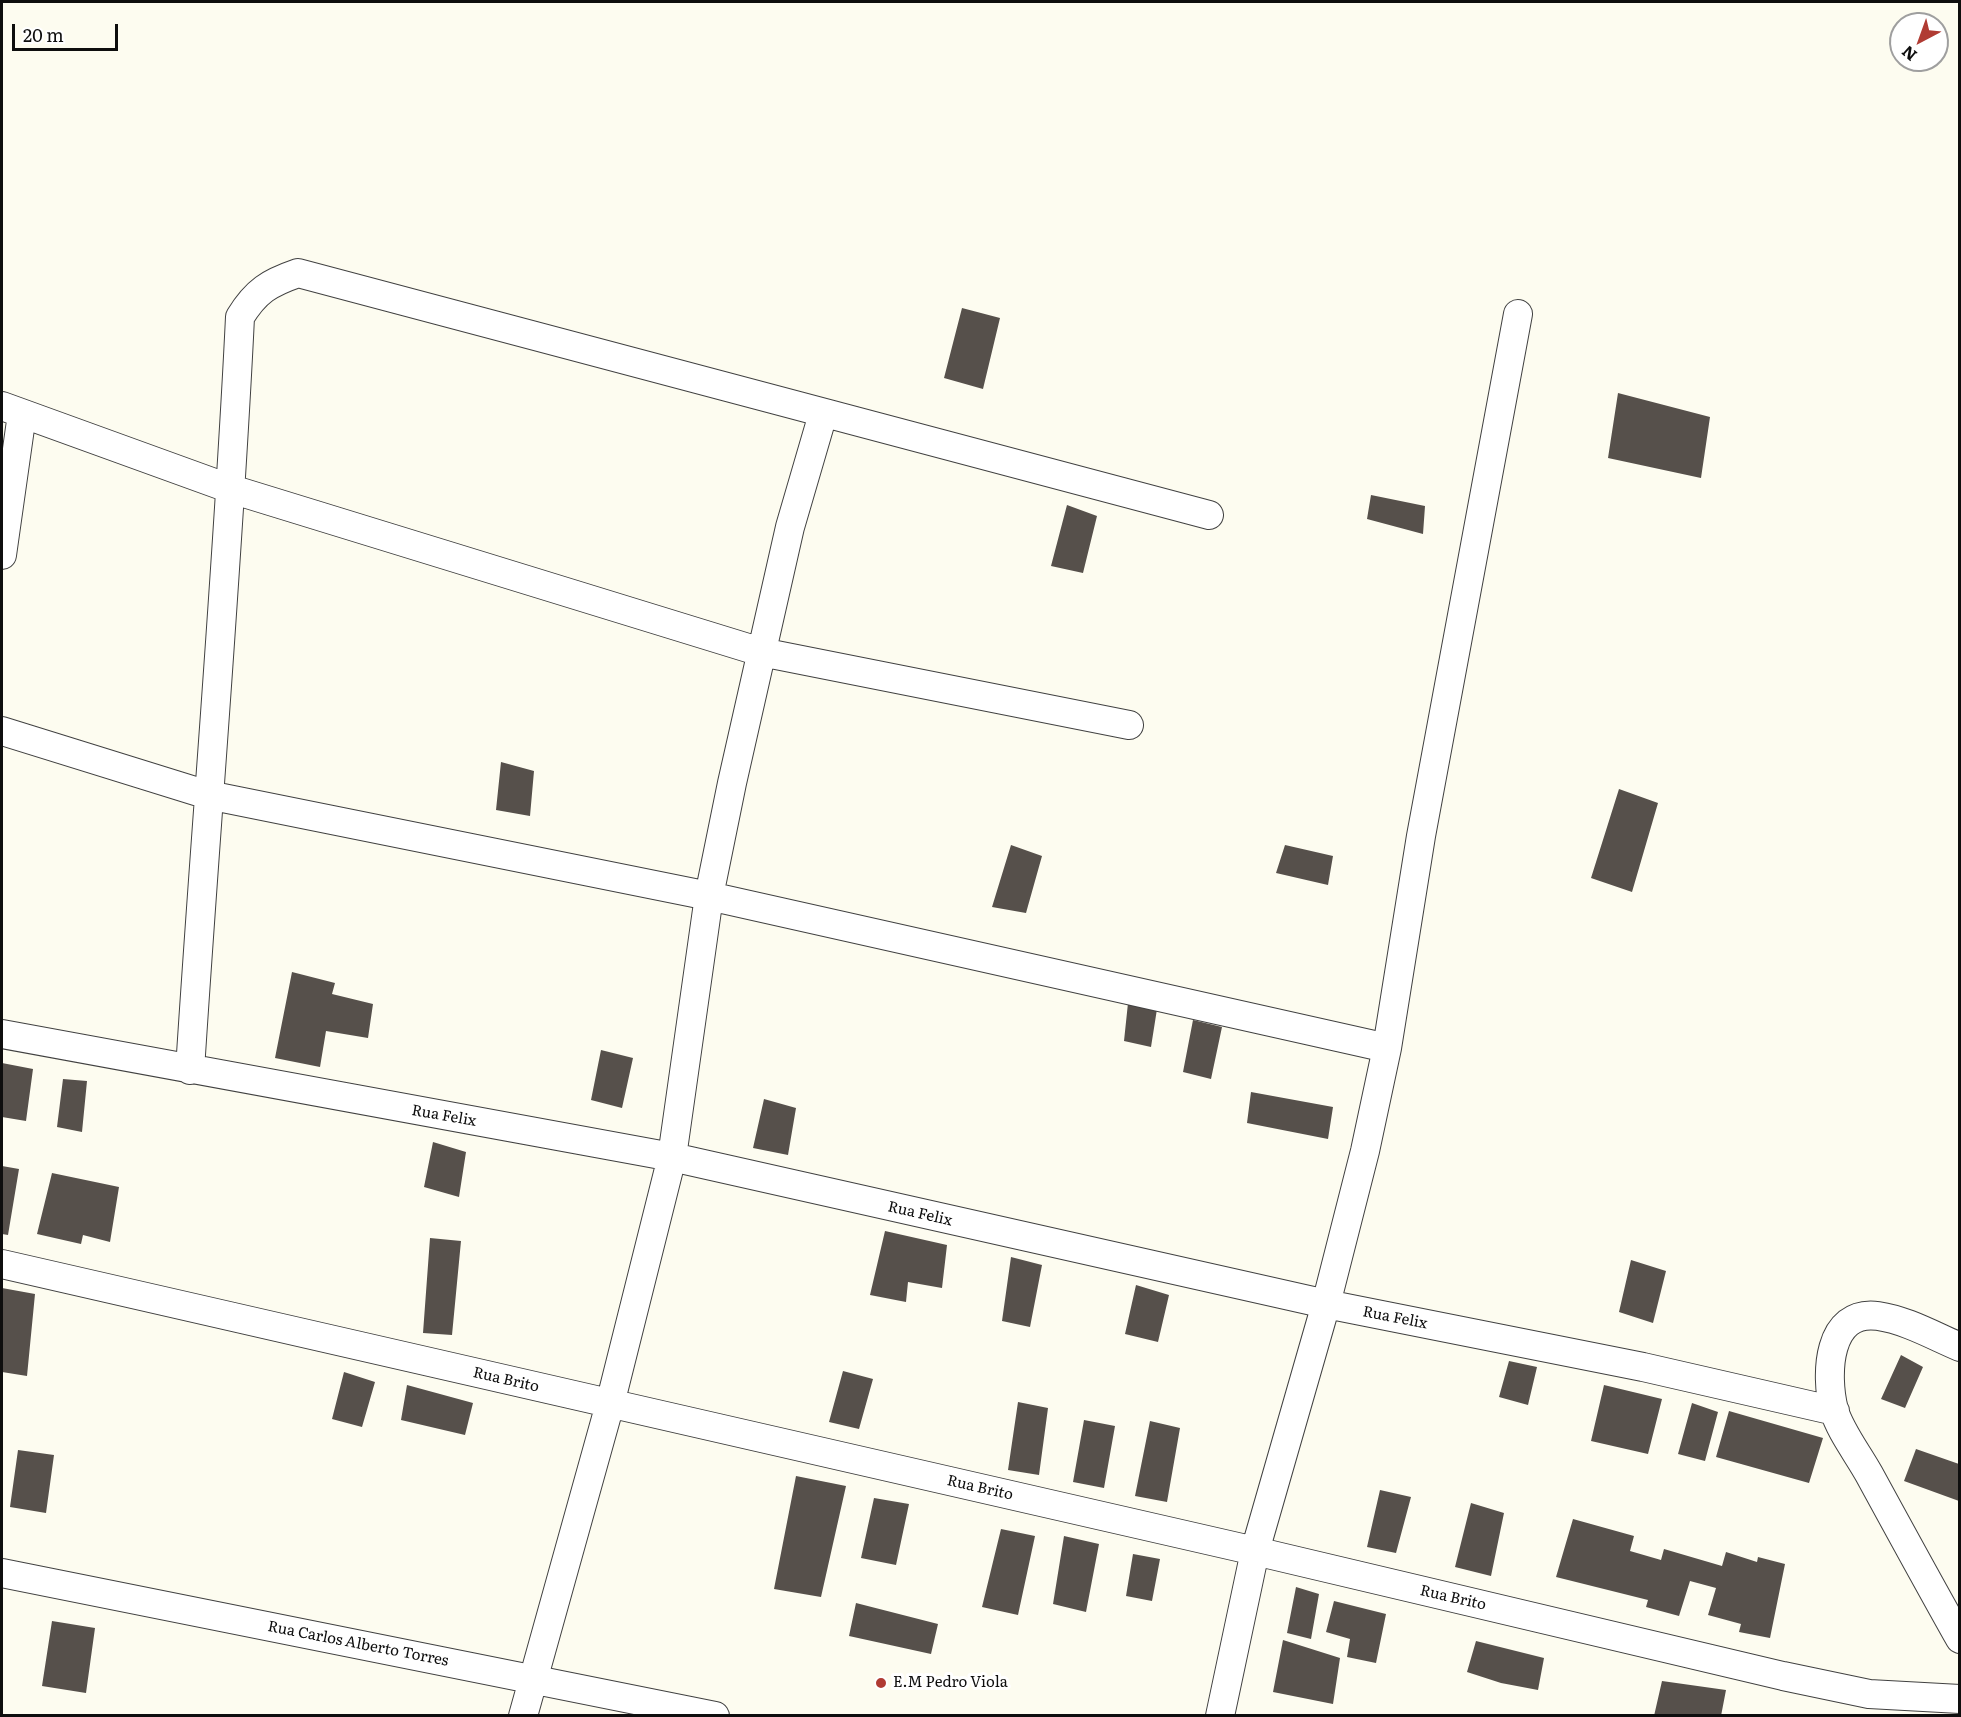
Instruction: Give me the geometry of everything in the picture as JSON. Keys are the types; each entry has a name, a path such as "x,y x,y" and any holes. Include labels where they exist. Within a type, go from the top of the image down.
{"street":[{"path":"190,1070 231,489 240,317 252,297 279,279 298,273 1209,515"},
{"path":"1220,1716 1256,1551 1326,1304 1387,1048 1421,836 1518,314"},
{"path":"2,555 12,410 231,489 761,652 1129,725"},
{"path":"523,1716 610,1404 672,1157 709,896 790,528 823,414"},
{"path":"2,730 208,795 709,896 1387,1048"},
{"name":"Rua Felix","path":"2,1034 672,1157 1326,1304 1643,1367 1835,1412"},
{"name":"Rua Brito","path":"2,1264 1256,1551 1783,1676 1869,1694 1959,1699"},
{"path":"1959,1347 1899,1321 1877,1316 1861,1317 1848,1323 1838,1334 1830,1363 1835,1412 1959,1639"},
{"name":"Rua Carlos Alberto Torres","path":"2,1573 715,1716"}],"building":[{"path":"962,308 1000,318 983,389 944,378"},
{"path":"1618,393 1710,417 1701,478 1608,458"},
{"path":"1371,495 1425,506 1423,534 1367,519"},
{"path":"1067,505 1097,516 1083,573 1051,566"},
{"path":"501,762 534,771 530,816 496,810"},
{"path":"1619,789 1658,803 1632,892 1591,878"},
{"path":"1011,845 1042,856 1026,913 992,907"},
{"path":"1285,845 1333,856 1328,885 1276,873"},
{"path":"292,972 335,983 332,994 373,1004 368,1038 326,1031 320,1067 275,1058"},
{"path":"1128,1003 1157,1009 1151,1047 1124,1041"},
{"path":"1193,1020 1222,1027 1211,1079 1183,1072"},
{"path":"601,1050 633,1058 622,1108 591,1100"},
{"path":"2,1063 33,1069 26,1121 2,1117"},
{"path":"63,1079 87,1081 82,1132 57,1127"},
{"path":"1251,1092 1333,1107 1328,1139 1247,1123"},
{"path":"764,1099 796,1108 788,1155 753,1148"},
{"path":"433,1142 466,1152 459,1197 424,1187"},
{"path":"2,1166 19,1169 8,1235 2,1234"},
{"path":"52,1173 119,1187 110,1242 83,1235 81,1244 37,1234"},
{"path":"885,1231 947,1245 942,1288 908,1282 906,1302 870,1295"},
{"path":"430,1238 461,1241 452,1335 423,1333"},
{"path":"1011,1257 1042,1265 1030,1327 1002,1321"},
{"path":"1631,1260 1666,1271 1653,1323 1619,1312"},
{"path":"1136,1285 1169,1295 1158,1342 1125,1334"},
{"path":"2,1288 35,1294 27,1376 2,1372"},
{"path":"1901,1355 1923,1367 1905,1408 1881,1399"},
{"path":"1509,1361 1537,1367 1528,1405 1499,1397"},
{"path":"843,1371 873,1379 859,1429 829,1422"},
{"path":"344,1372 375,1382 362,1427 332,1419"},
{"path":"407,1385 473,1403 465,1435 401,1420"},
{"path":"1604,1385 1662,1399 1648,1454 1591,1441"},
{"path":"1018,1402 1048,1408 1039,1475 1008,1470"},
{"path":"1692,1403 1718,1412 1705,1461 1678,1454"},
{"path":"1729,1411 1823,1438 1809,1483 1716,1457"},
{"path":"1084,1420 1115,1426 1104,1488 1073,1482"},
{"path":"1150,1421 1180,1428 1167,1502 1135,1496"},
{"path":"1916,1449 1959,1464 1959,1501 1904,1481"},
{"path":"18,1450 54,1455 46,1513 10,1507"},
{"path":"796,1476 846,1486 821,1597 774,1589"},
{"path":"1380,1490 1411,1497 1396,1553 1367,1547"},
{"path":"874,1498 909,1504 896,1565 861,1558"},
{"path":"1471,1503 1504,1513 1491,1576 1455,1567"},
{"path":"1573,1519 1634,1536 1630,1551 1661,1560 1664,1549 1722,1566 1726,1552 1757,1562 1758,1557 1785,1564 1770,1638 1739,1632 1741,1624 1708,1615 1716,1588 1690,1581 1679,1616 1646,1607 1648,1600 1556,1577"},
{"path":"1001,1529 1035,1536 1018,1615 982,1607"},
{"path":"1064,1536 1099,1544 1086,1612 1053,1604"},
{"path":"1133,1554 1160,1559 1152,1601 1126,1596"},
{"path":"1296,1587 1319,1594 1311,1639 1287,1633"},
{"path":"1334,1601 1386,1614 1376,1663 1347,1657 1350,1639 1326,1632"},
{"path":"856,1603 938,1624 931,1654 849,1636"},
{"path":"52,1621 95,1628 86,1693 42,1686"},
{"path":"1283,1640 1340,1658 1333,1704 1273,1692"},
{"path":"1476,1641 1544,1658 1538,1690 1501,1683 1467,1672"},
{"path":"1662,1681 1726,1690 1721,1716 1654,1716"}],"place":[{"name":"E.M Pedro Viola","path":"881,1683"}]}
